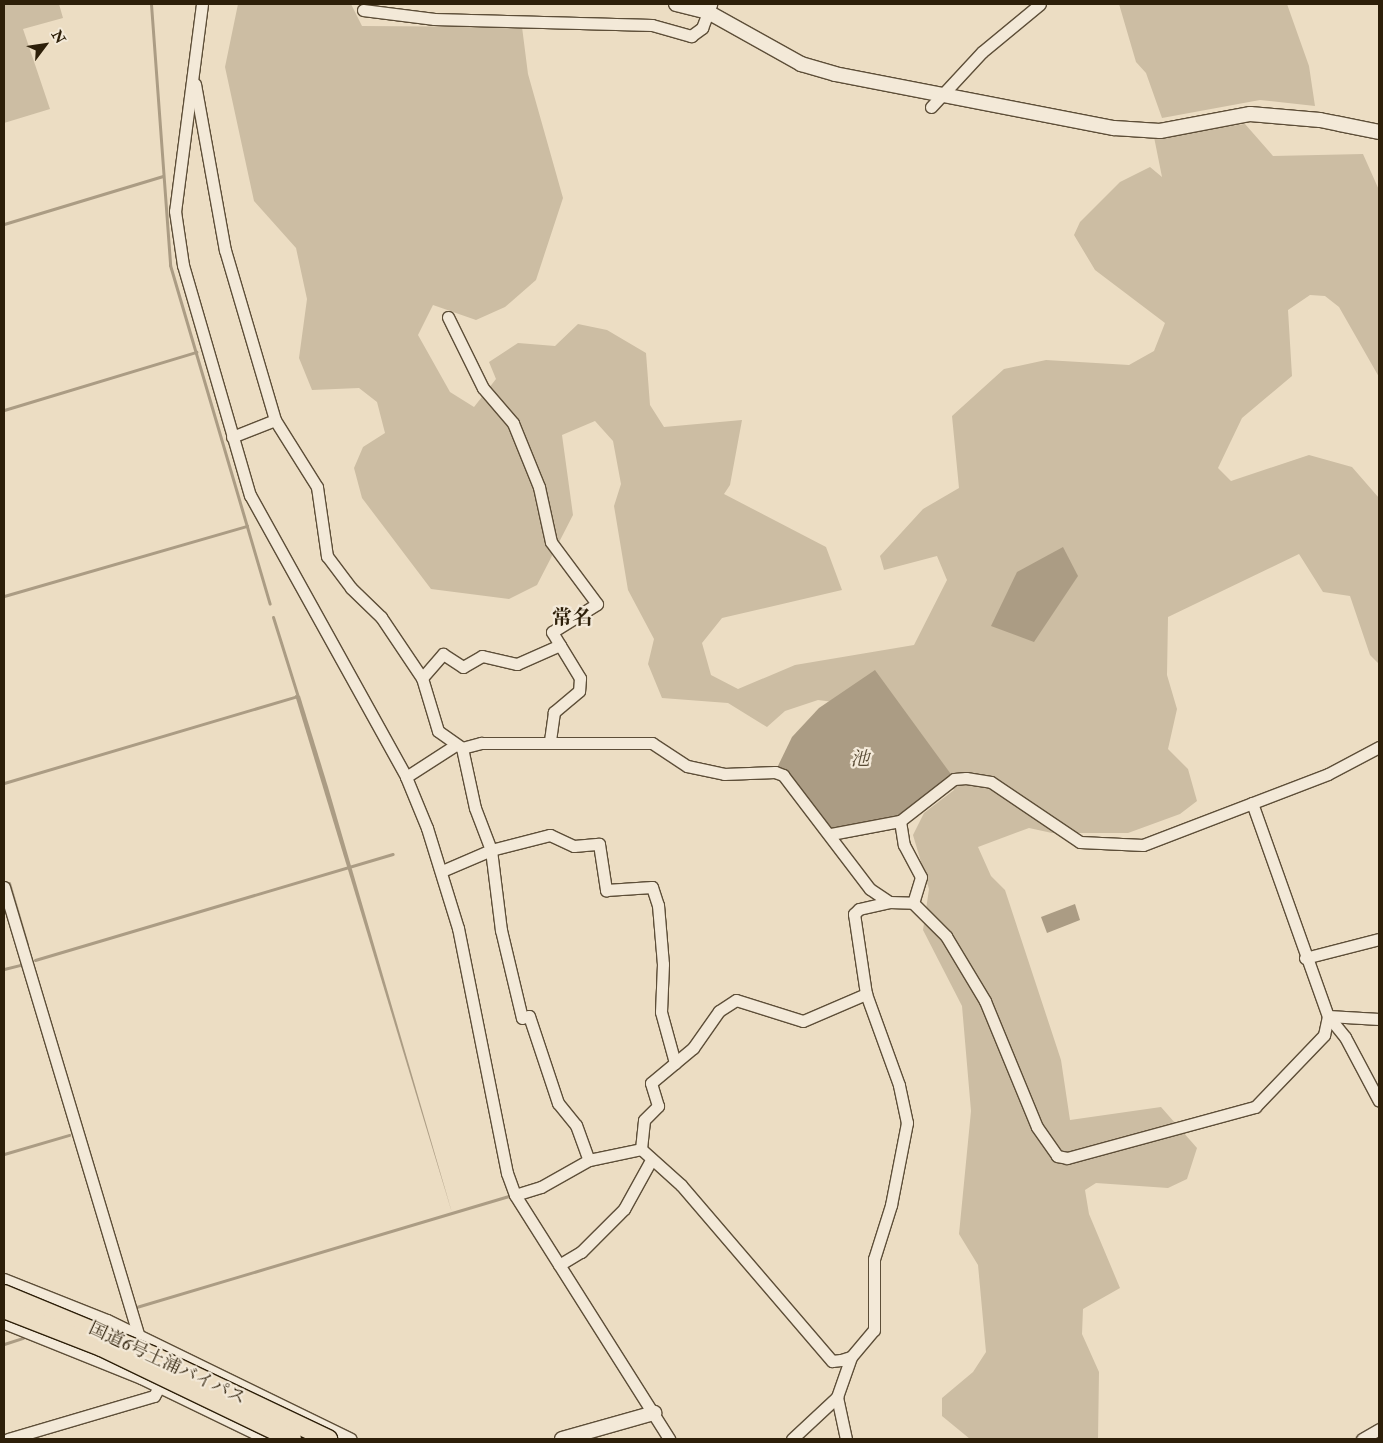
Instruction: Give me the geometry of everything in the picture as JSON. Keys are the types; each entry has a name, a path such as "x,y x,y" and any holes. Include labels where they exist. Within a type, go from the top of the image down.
{"highway":[{"name":"国道6号土浦バイパス","path":"4,1294 156,1357 328,1439"},
{"name":"国道6号土浦バイパス","path":"4,1309 100,1347 292,1439"}],"street":[{"path":"202,4 175,211 183,265 250,495 406,777 442,871 507,1173 516,1195 669,1439"},
{"path":"676,4 710,8 801,64 945,96 1121,129 1160,130 1250,114 1302,118 1379,132"},
{"path":"931,107 945,96 982,52 1040,4"},
{"path":"363,10 434,19 652,25 691,36 698,34 710,8"},
{"path":"193,75 224,250 275,420 317,487 327,556 350,588 381,617 422,678 438,731 458,747 475,808 491,850 501,930 522,1018 529,1016 558,1103 576,1125 589,1160"},
{"path":"448,317 484,388 513,423 539,487 551,542 597,604 552,632 580,678 579,691 554,712 550,742"},
{"path":"232,437 275,420"},
{"path":"422,678 443,654 463,667 482,656 517,664 560,645"},
{"path":"406,777 458,747 550,742 652,743 687,766 724,774 775,772 783,775 831,834 870,888 889,902"},
{"path":"831,834 900,821 954,779 966,778 991,782 1080,842 1123,846 1143,845 1328,774 1379,747"},
{"path":"1252,803 1304,958 1328,1016 1345,1037 1379,1101"},
{"path":"900,821 904,845 921,877 913,903"},
{"path":"442,871 491,850 550,836 574,846 599,844 606,890 652,887 658,905 664,964 661,1012 675,1063"},
{"path":"4,887 137,1337 159,1387"},
{"path":"792,1439 837,1397 851,1357 874,1330 874,1259 891,1205 907,1123 899,1085 866,994 854,914 889,902 913,903 946,936 985,1001 1037,1127 1057,1156 1067,1158 1255,1107 1324,1035 1328,1016"},
{"path":"1304,958 1379,939"},
{"path":"851,1357 832,1361 681,1185 641,1149 644,1120 658,1106 651,1083 693,1048 718,1011 736,1000 803,1021 866,994"},
{"path":"1328,1016 1379,1019"},
{"path":"516,1195 541,1187 589,1160 641,1149"},
{"path":"559,1265 581,1252 624,1209 651,1160"},
{"path":"4,1279 137,1337 351,1439"},
{"path":"4,1323 159,1387 267,1439"},
{"path":"8,1439 154,1396 159,1387"},
{"path":"837,1397 846,1439"},
{"path":"562,1439 654,1413"},
{"path":"1362,1439 1379,1429"}],"shaded area":[{"path":"4,4 59,4 63,18 23,29 50,109 4,123"},
{"path":"238,4 351,4 362,26 522,27 528,74 563,198 536,280 505,307 476,320 433,305 418,335 450,392 474,407 496,379 489,362 518,343 555,346 578,324 607,330 646,353 650,405 664,427 742,420 730,485 724,494 826,547 842,590 722,618 702,643 711,675 738,689 795,665 914,645 947,580 937,556 884,570 880,556 923,509 959,488 952,416 1004,369 1046,360 1129,365 1154,351 1165,323 1095,270 1074,235 1080,222 1120,182 1150,167 1162,177 1154,137 1245,124 1273,156 1363,154 1379,190 1379,377 1339,307 1325,296 1310,295 1288,310 1292,376 1242,418 1218,468 1231,481 1309,455 1352,467 1379,498 1379,664 1370,655 1350,596 1323,592 1299,554 1168,617 1167,675 1177,709 1168,749 1188,769 1197,801 1180,814 1128,833 1052,833 1029,828 978,847 991,876 1005,890 1061,1060 1070,1120 1161,1107 1197,1148 1187,1179 1168,1188 1096,1183 1085,1190 1089,1214 1120,1288 1083,1309 1082,1334 1099,1372 1098,1439 970,1439 942,1416 942,1398 973,1372 986,1352 978,1265 959,1234 971,1111 962,1006 923,930 929,889 913,835 924,813 954,790 923,751 866,706 818,700 785,711 767,727 728,703 662,698 648,664 654,639 628,590 614,506 621,484 613,441 595,421 562,435 573,515 537,585 509,599 431,589 362,498 354,468 363,447 385,433 377,402 359,388 312,390 299,358 307,299 296,248 254,201 225,67"},
{"path":"1119,4 1287,4 1309,66 1315,106 1260,100 1162,118 1146,73 1136,62"}],"water":[{"path":"1063,547 1078,576 1034,642 991,626 1017,572"},
{"name":"池","path":"875,670 953,777 898,818 832,832 776,770 792,737 819,708"},
{"path":"295,695 300,696 328,787 453,1216"},
{"path":"1075,904 1080,920 1047,933 1041,917"}],"waterway":[{"path":"151,4 170,265 270,604"},
{"path":"4,224 163,176"},
{"path":"4,410 196,352"},
{"path":"4,596 247,526"},
{"path":"273,617 298,697"},
{"path":"4,783 297,696"},
{"path":"35,960 393,854"},
{"path":"9,883 27,944"},
{"path":"4,969 20,965"},
{"path":"4,1154 69,1135"},
{"path":"133,1308 509,1196"},
{"path":"4,1344 23,1338"}],"district":[{"name":"常名","path":"572,617"}]}
